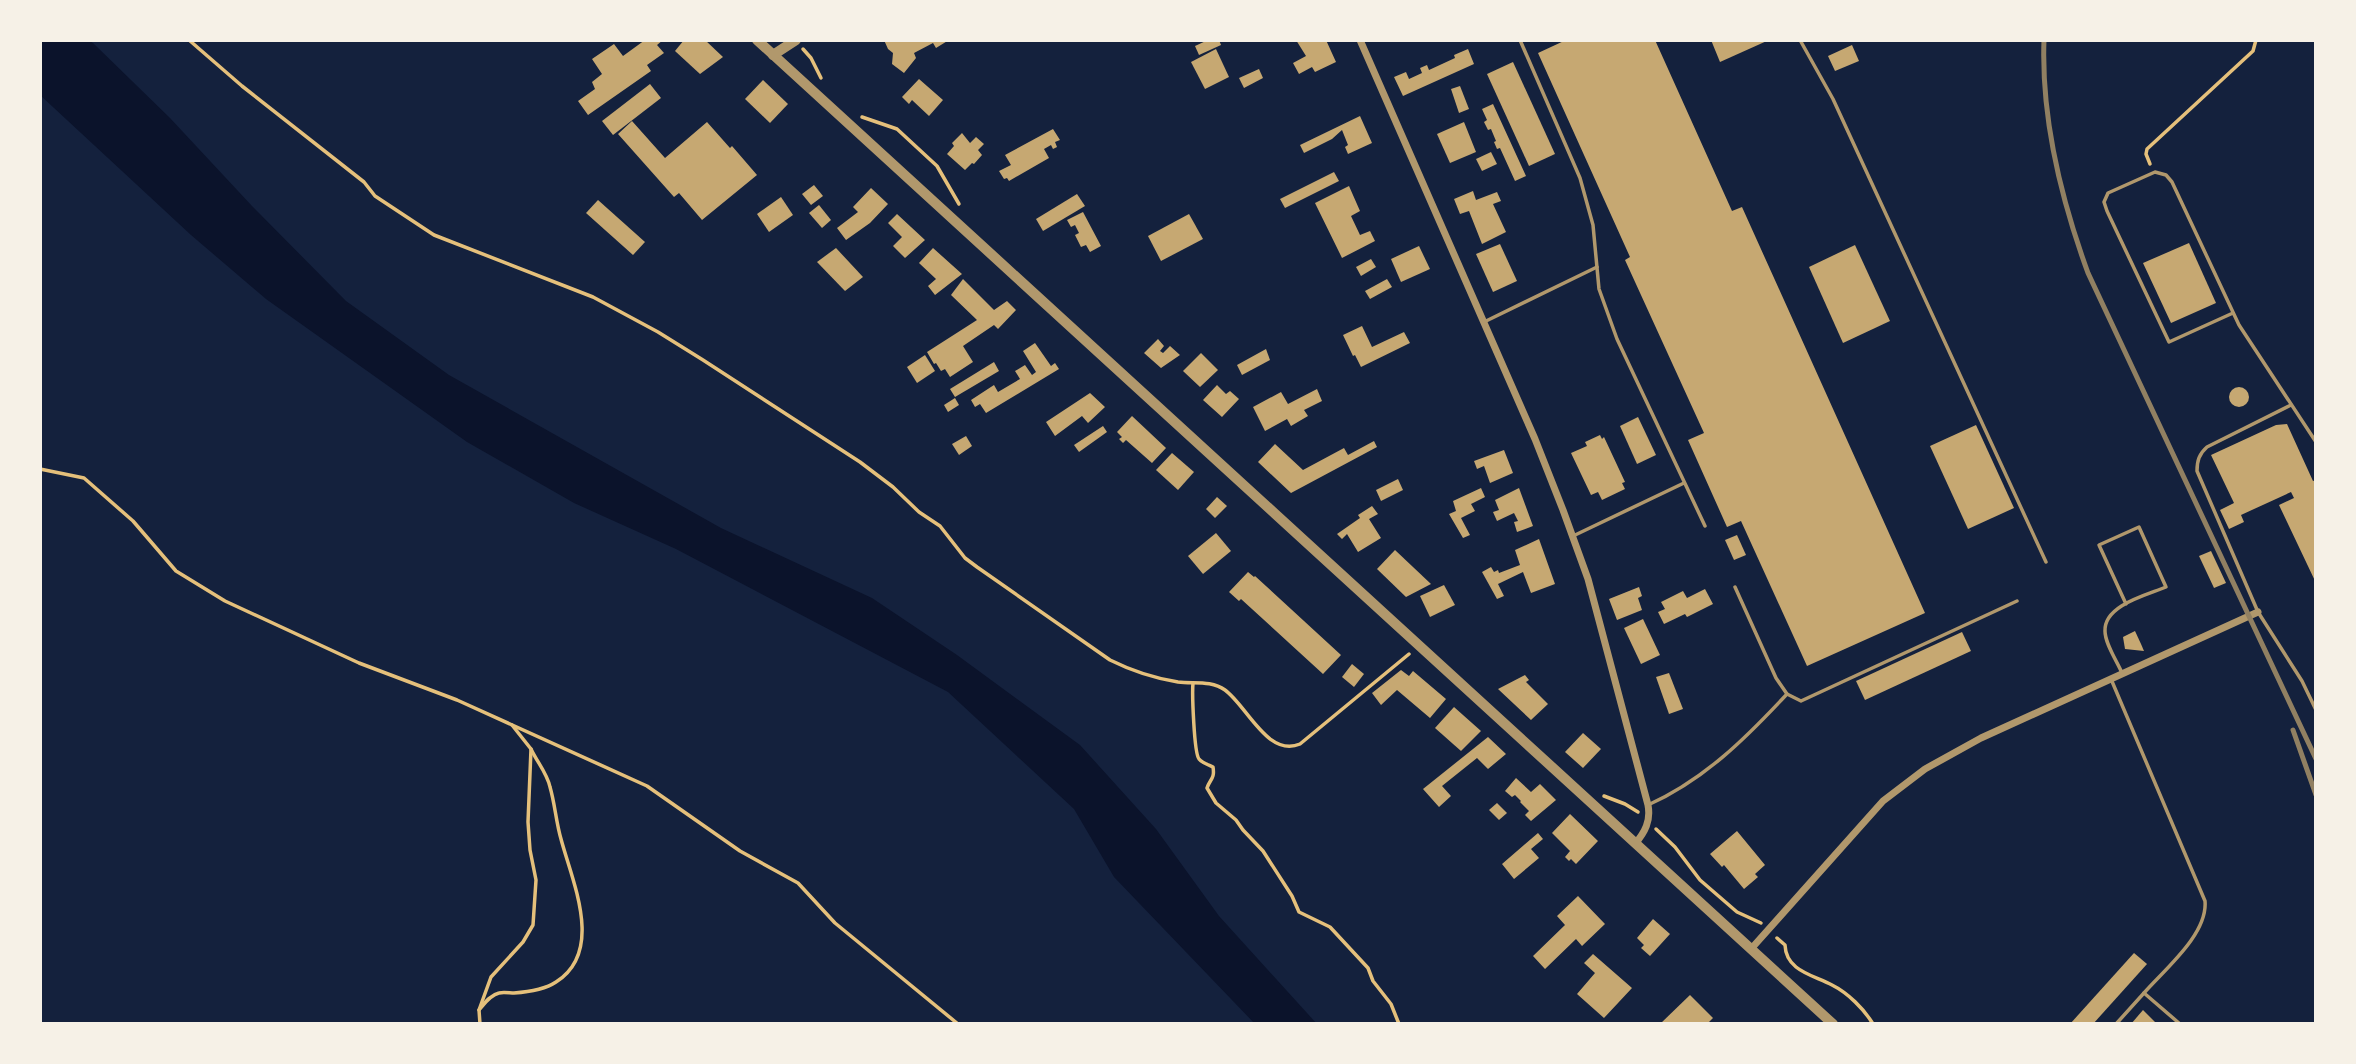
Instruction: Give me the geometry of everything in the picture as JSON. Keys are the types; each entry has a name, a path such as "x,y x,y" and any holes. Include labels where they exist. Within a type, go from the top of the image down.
{"street":[{"path":"757,40 1833,1024"},
{"path":"773,55 796,40"},
{"path":"1360,40 1535,439 1573,536 1591,592 1648,805 1648,822 1635,844"},
{"path":"1751,949 1883,801 1924,769 1970,743 2258,612"}],"lane":[{"path":"1520,40 1580,178 1593,225 1599,289 1617,339 1705,526"},
{"path":"1800,40 1833,99 2046,562"},
{"path":"2233,313 2169,342 2104,202 2108,193 2155,172 2166,175 2172,182 2233,313 2316,442"},
{"path":"1484,323 1597,267"},
{"path":"2291,405 2207,447 2201,453 2197,471 2258,612 2302,681 2316,710"},
{"path":"1573,536 1684,483"},
{"path":"2122,673 2104,629 2112,613 2166,587 2138,527 2099,545 2126,604"},
{"path":"1734,587 1776,678 1787,694 1801,701 2017,601"},
{"path":"2111,678 2205,901 2206,911 2196,934 2116,1024"},
{"path":"1648,805 1706,772 1752,731 1787,694"},
{"path":"2144,993 2180,1024"}],"path":[{"path":"189,40 242,86 364,182 375,196 434,235 593,297 658,332 860,462 893,487 919,512 940,526 965,558 1096,652 1132,671 1152,677 1210,683 1224,689 1268,738 1282,747 1294,746 1406,657 1417,644"},
{"path":"796,40 811,58 826,85"},
{"path":"2155,172 2146,154 2147,149 2253,51 2256,40"},
{"path":"859,116 897,129 907,138 937,166 964,211"},
{"path":"40,469 84,478 133,521 176,570 225,601 359,663 511,724 647,786 740,851 798,883 835,923 958,1024"},
{"path":"1193,682 1191,706 1196,754 1214,771 1214,778 1207,788 1209,795 1263,851 1290,892 1299,912 1331,927 1368,968 1373,981 1391,1004 1399,1024"},
{"path":"479,1010 489,998 499,993 545,988 558,981 571,967 579,950 583,922 555,818 550,786 523,736 511,724"},
{"path":"480,1024 479,1010 491,977 523,942 533,925 536,880 528,822 531,749"},
{"path":"1602,795 1625,804 1648,822 1710,888 1737,912 1755,919 1785,945 1787,958 1791,963 1805,974 1841,991 1873,1024"}],"water":[{"path":"40,40 88,40 93,43 170,118 346,301 449,375 721,528 872,598 957,655 1080,745 1156,829 1219,916 1317,1024 1255,1024 1114,877 1074,809 948,692 676,549 574,503 467,442 266,299 191,235 40,95"}],"building":[{"path":"645,40 663,40 657,45 664,53 647,65 651,71 588,115 578,101 595,89 592,82 602,74 592,59 614,44 623,56"},
{"path":"684,40 705,40 723,57 700,74 675,51"},
{"path":"884,40 949,40 936,48 933,43 914,53 916,58 904,73 892,64 893,53"},
{"path":"1208,40 1219,40 1221,45 1199,55 1195,46"},
{"path":"1296,40 1326,40 1336,62 1315,72 1312,67 1299,74 1293,63 1306,56"},
{"path":"1566,40 1655,40 1732,211 1742,207 1925,613 1807,666 1741,521 1727,527 1688,440 1704,433 1625,260 1630,257 1538,53"},
{"path":"1711,40 1769,40 1720,62"},
{"path":"1852,45 1859,61 1835,71 1828,56"},
{"path":"1216,49 1229,77 1205,89 1191,62"},
{"path":"1468,49 1474,64 1403,96 1394,77 1406,72 1409,79 1422,73 1420,68 1427,65 1429,70"},
{"path":"1513,62 1555,154 1529,166 1487,74"},
{"path":"1259,69 1263,78 1244,88 1239,78"},
{"path":"919,79 943,100 929,116 912,100 909,104 902,97"},
{"path":"763,80 788,104 770,123 745,99"},
{"path":"650,84 661,98 613,135 602,121"},
{"path":"1460,86 1469,109 1459,113 1451,89"},
{"path":"1493,104 1526,176 1515,181 1500,148 1497,149 1491,129 1488,130 1484,122 1487,120 1482,109"},
{"path":"1360,116 1372,143 1348,154 1345,147 1348,145 1342,130 1332,139 1304,153 1300,145"},
{"path":"632,121 665,158 707,122 757,175 702,220 679,193 674,197 618,134"},
{"path":"1464,122 1476,152 1450,163 1437,134"},
{"path":"1053,129 1060,140 1055,142 1057,147 1053,149 1051,145 1044,149 1049,158 1009,181 1004,179 999,171 1011,165 1005,155"},
{"path":"962,133 970,143 976,137 984,144 978,150 982,155 965,170 947,154 954,146 952,143"},
{"path":"1491,152 1497,164 1482,171 1476,159"},
{"path":"1334,172 1339,181 1285,208 1280,199"},
{"path":"814,185 823,196 811,205 802,194"},
{"path":"1349,186 1360,211 1351,216 1360,235 1370,231 1375,241 1342,258 1315,203"},
{"path":"871,188 888,204 870,223 846,240 837,228 858,212 853,207"},
{"path":"1473,191 1476,200 1497,192 1501,201 1493,204 1506,232 1482,244 1469,211 1460,214 1454,199"},
{"path":"1077,194 1085,206 1043,231 1036,219"},
{"path":"781,197 793,215 769,232 757,214"},
{"path":"598,200 645,242 633,255 586,213"},
{"path":"819,205 831,220 822,228 809,213"},
{"path":"1083,212 1101,246 1090,252 1086,245 1081,247 1075,235 1079,233 1075,225 1071,227 1067,220"},
{"path":"897,214 925,240 905,258 893,246 902,237 888,223"},
{"path":"1189,214 1203,239 1161,261 1148,236"},
{"path":"2189,243 2216,303 2171,323 2143,263"},
{"path":"1500,244 1517,281 1493,292 1476,254"},
{"path":"1855,245 1890,321 1843,343 1809,267"},
{"path":"1419,246 1430,269 1401,282 1391,259"},
{"path":"836,248 863,277 845,291 817,262"},
{"path":"933,248 962,274 935,295 928,286 936,279 919,263"},
{"path":"1371,259 1376,267 1361,276 1356,267"},
{"path":"963,279 994,310 1007,301 1016,310 998,329 994,325 963,346 973,362 950,377 945,369 941,371 936,363 934,364 927,352 977,320 951,295"},
{"path":"1387,279 1392,287 1370,299 1365,291"},
{"path":"1362,326 1372,347 1404,332 1410,343 1361,367 1343,335"},
{"path":"1158,339 1164,346 1160,351 1163,353 1170,346 1180,355 1161,368 1144,353"},
{"path":"1035,343 1051,366 1055,363 1059,369 986,413 980,404 975,407 971,400 994,385 998,392 1020,379 1015,371 1025,365 1032,375 1036,372 1023,351"},
{"path":"1266,349 1270,360 1242,375 1237,365"},
{"path":"1201,353 1218,370 1200,387 1183,371"},
{"path":"925,355 935,371 917,383 907,367"},
{"path":"994,362 999,371 955,397 950,389"},
{"path":"1217,385 1226,394 1230,391 1239,399 1222,417 1203,400"},
{"path":"2239,387 2246,390 2249,397 2246,404 2239,407 2232,404 2229,397 2232,390"},
{"path":"1317,389 1322,401 1304,410 1308,416 1291,426 1287,419 1265,431 1253,407 1281,392 1288,404"},
{"path":"1090,393 1105,407 1088,423 1082,416 1055,436 1046,422"},
{"path":"955,398 959,405 948,412 944,405"},
{"path":"1132,416 1166,448 1152,463 1126,440 1123,443 1119,439 1122,437 1117,432"},
{"path":"1638,417 1656,455 1637,464 1620,426"},
{"path":"2287,424 2313,481 2316,480 2316,583 2279,505 2294,498 2291,492 2241,515 2244,522 2229,529 2220,510 2234,503 2211,455 2276,425"},
{"path":"1976,425 2014,508 1968,529 1930,446"},
{"path":"1103,426 1107,432 1079,452 1074,445"},
{"path":"1600,435 1602,439 1604,437 1625,482 1622,483 1625,489 1602,500 1598,492 1591,495 1571,453 1587,446 1585,442"},
{"path":"966,436 972,446 959,455 952,444"},
{"path":"1374,441 1377,447 1291,493 1258,462 1275,444 1303,470 1344,448 1348,455"},
{"path":"1504,450 1513,473 1490,483 1484,466 1477,469 1474,461"},
{"path":"1172,453 1194,472 1178,490 1156,470"},
{"path":"1398,479 1403,490 1381,501 1376,490"},
{"path":"1481,488 1485,497 1471,504 1475,511 1461,518 1470,535 1463,538 1449,514 1456,511 1453,501"},
{"path":"1519,488 1533,526 1517,532 1514,522 1518,521 1514,513 1497,521 1493,512 1499,510 1495,500"},
{"path":"1217,497 1227,506 1215,518 1206,509"},
{"path":"1372,506 1378,514 1369,519 1381,538 1358,552 1347,534 1342,539 1337,534"},
{"path":"1216,533 1231,551 1203,574 1188,556"},
{"path":"1737,535 1746,555 1734,560 1725,540"},
{"path":"1539,539 1555,584 1531,593 1523,572 1498,584 1504,596 1497,599 1482,572 1491,567 1494,572 1498,570 1499,573 1520,565 1515,550"},
{"path":"1395,550 1431,584 1406,597 1377,569"},
{"path":"2211,551 2226,583 2214,588 2199,556"},
{"path":"1248,572 1341,655 1323,674 1241,599 1239,601 1229,592"},
{"path":"1444,585 1455,605 1430,617 1420,596"},
{"path":"1639,587 1642,596 1638,598 1642,610 1617,620 1609,599"},
{"path":"1705,589 1713,604 1687,617 1685,614 1664,624 1658,612 1665,609 1661,602 1683,591 1687,598"},
{"path":"1643,619 1660,655 1641,664 1624,628"},
{"path":"2135,631 2144,651 2125,649 2123,637"},
{"path":"1962,632 1971,651 1865,700 1856,681"},
{"path":"1352,664 1364,674 1354,687 1342,677"},
{"path":"1401,670 1409,676 1413,671 1446,699 1430,718 1397,690 1381,705 1372,693"},
{"path":"1669,673 1683,709 1669,714 1656,677"},
{"path":"1525,675 1529,680 1526,682 1548,704 1531,720 1498,689"},
{"path":"1454,707 1481,731 1461,751 1435,728"},
{"path":"1583,733 1601,749 1583,768 1565,752"},
{"path":"1488,737 1506,754 1488,769 1477,758 1442,786 1451,796 1439,807 1423,789"},
{"path":"1516,778 1531,792 1540,784 1556,800 1531,821 1525,815 1529,811 1521,801 1505,791"},
{"path":"1497,803 1507,813 1499,820 1489,810"},
{"path":"1570,814 1598,841 1576,864 1565,857 1570,851 1552,833"},
{"path":"1737,831 1765,865 1755,874 1758,877 1744,889 1724,865 1722,867 1710,854"},
{"path":"1538,833 1543,839 1531,849 1539,858 1514,879 1502,864"},
{"path":"1578,896 1605,924 1582,946 1576,939 1545,969 1533,956 1565,925 1557,916"},
{"path":"1653,919 1670,934 1650,956 1641,948 1644,945 1637,938"},
{"path":"2134,953 2147,964 2093,1024 2070,1024"},
{"path":"1593,954 1632,988 1604,1018 1577,994 1595,973 1584,963"},
{"path":"1690,995 1713,1018 1707,1024 1660,1024"},
{"path":"2143,1010 2157,1024 2131,1024"}],"railway":[{"path":"2044,40 2049,129 2061,188 2088,273 2316,759"},
{"path":"2293,730 2316,795"}]}
